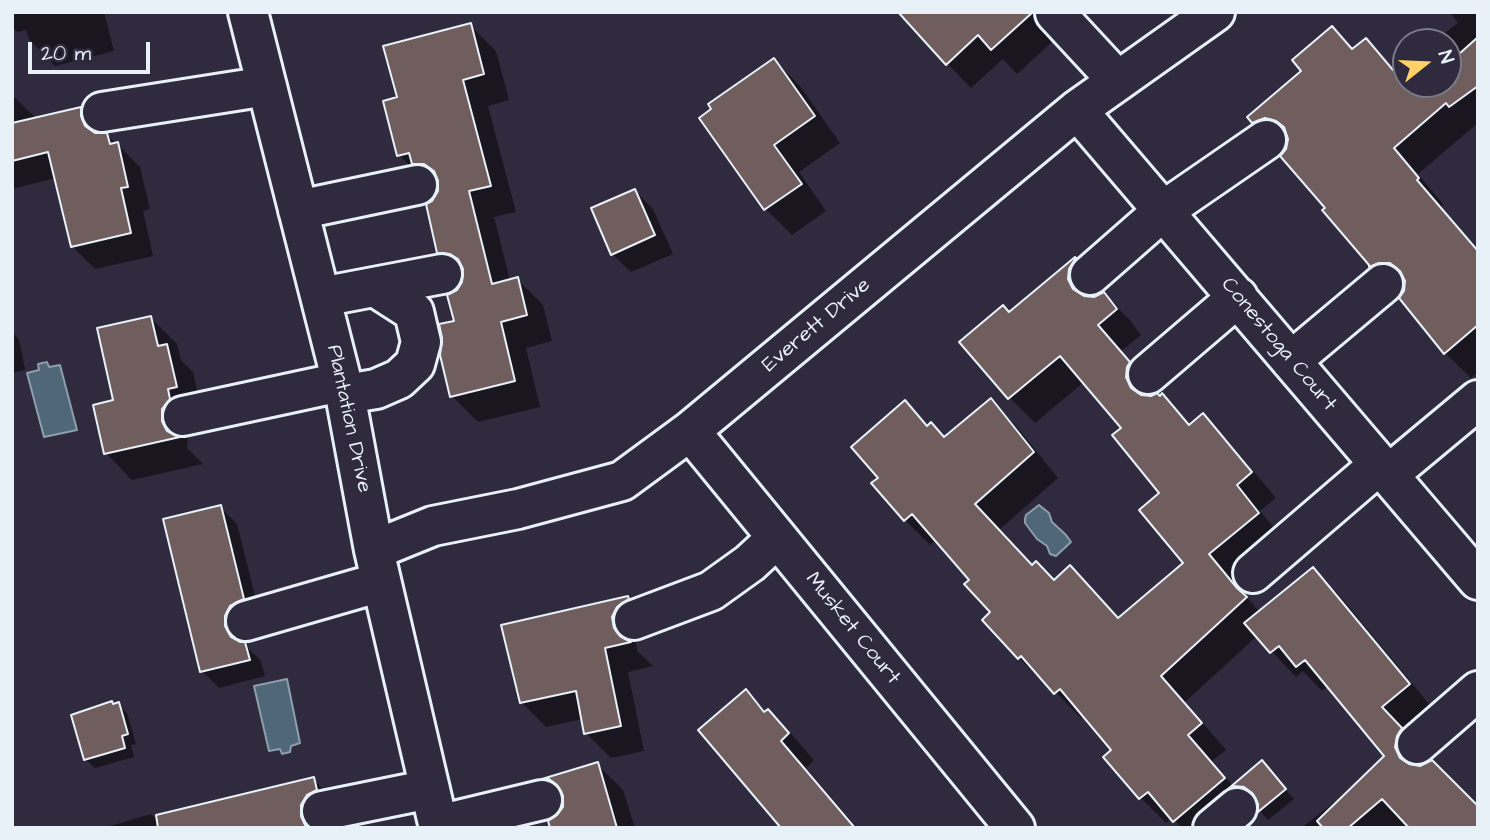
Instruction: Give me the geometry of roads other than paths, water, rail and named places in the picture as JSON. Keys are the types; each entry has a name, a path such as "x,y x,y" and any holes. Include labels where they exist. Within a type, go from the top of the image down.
{"street":[{"name":"Plantation Drive","path":"248,12 343,388 378,566 436,814"},
{"name":"Everett Drive","path":"246,621 378,566 433,526 518,509 622,481 690,431 1077,110 1215,12"},
{"path":"1055,13 1118,81"},
{"path":"102,112 267,86"},
{"name":"Conestoga Court","path":"1077,110 1478,580"},
{"path":"1090,275 1163,211 1266,140"},
{"path":"298,210 417,184"},
{"path":"320,298 442,274"},
{"path":"1291,361 1383,284"},
{"path":"183,416 343,388 376,389 399,379 415,364 421,342 414,312 375,287"},
{"path":"1148,374 1238,297"},
{"path":"1253,573 1478,400"},
{"name":"Musket Court","path":"690,431 1015,828"},
{"path":"634,620 711,591 750,563 777,538"},
{"path":"1417,744 1478,691"},
{"path":"322,811 436,814 542,800"}],"water":[{"path":"47,362 49,367 60,365 77,430 44,437 27,373 39,370 38,364"},
{"path":"1039,505 1049,513 1052,522 1071,542 1056,556 1050,554 1047,546 1037,539 1025,523 1026,515"},
{"path":"287,679 300,743 291,746 290,752 282,754 280,749 269,751 254,686"}]}
